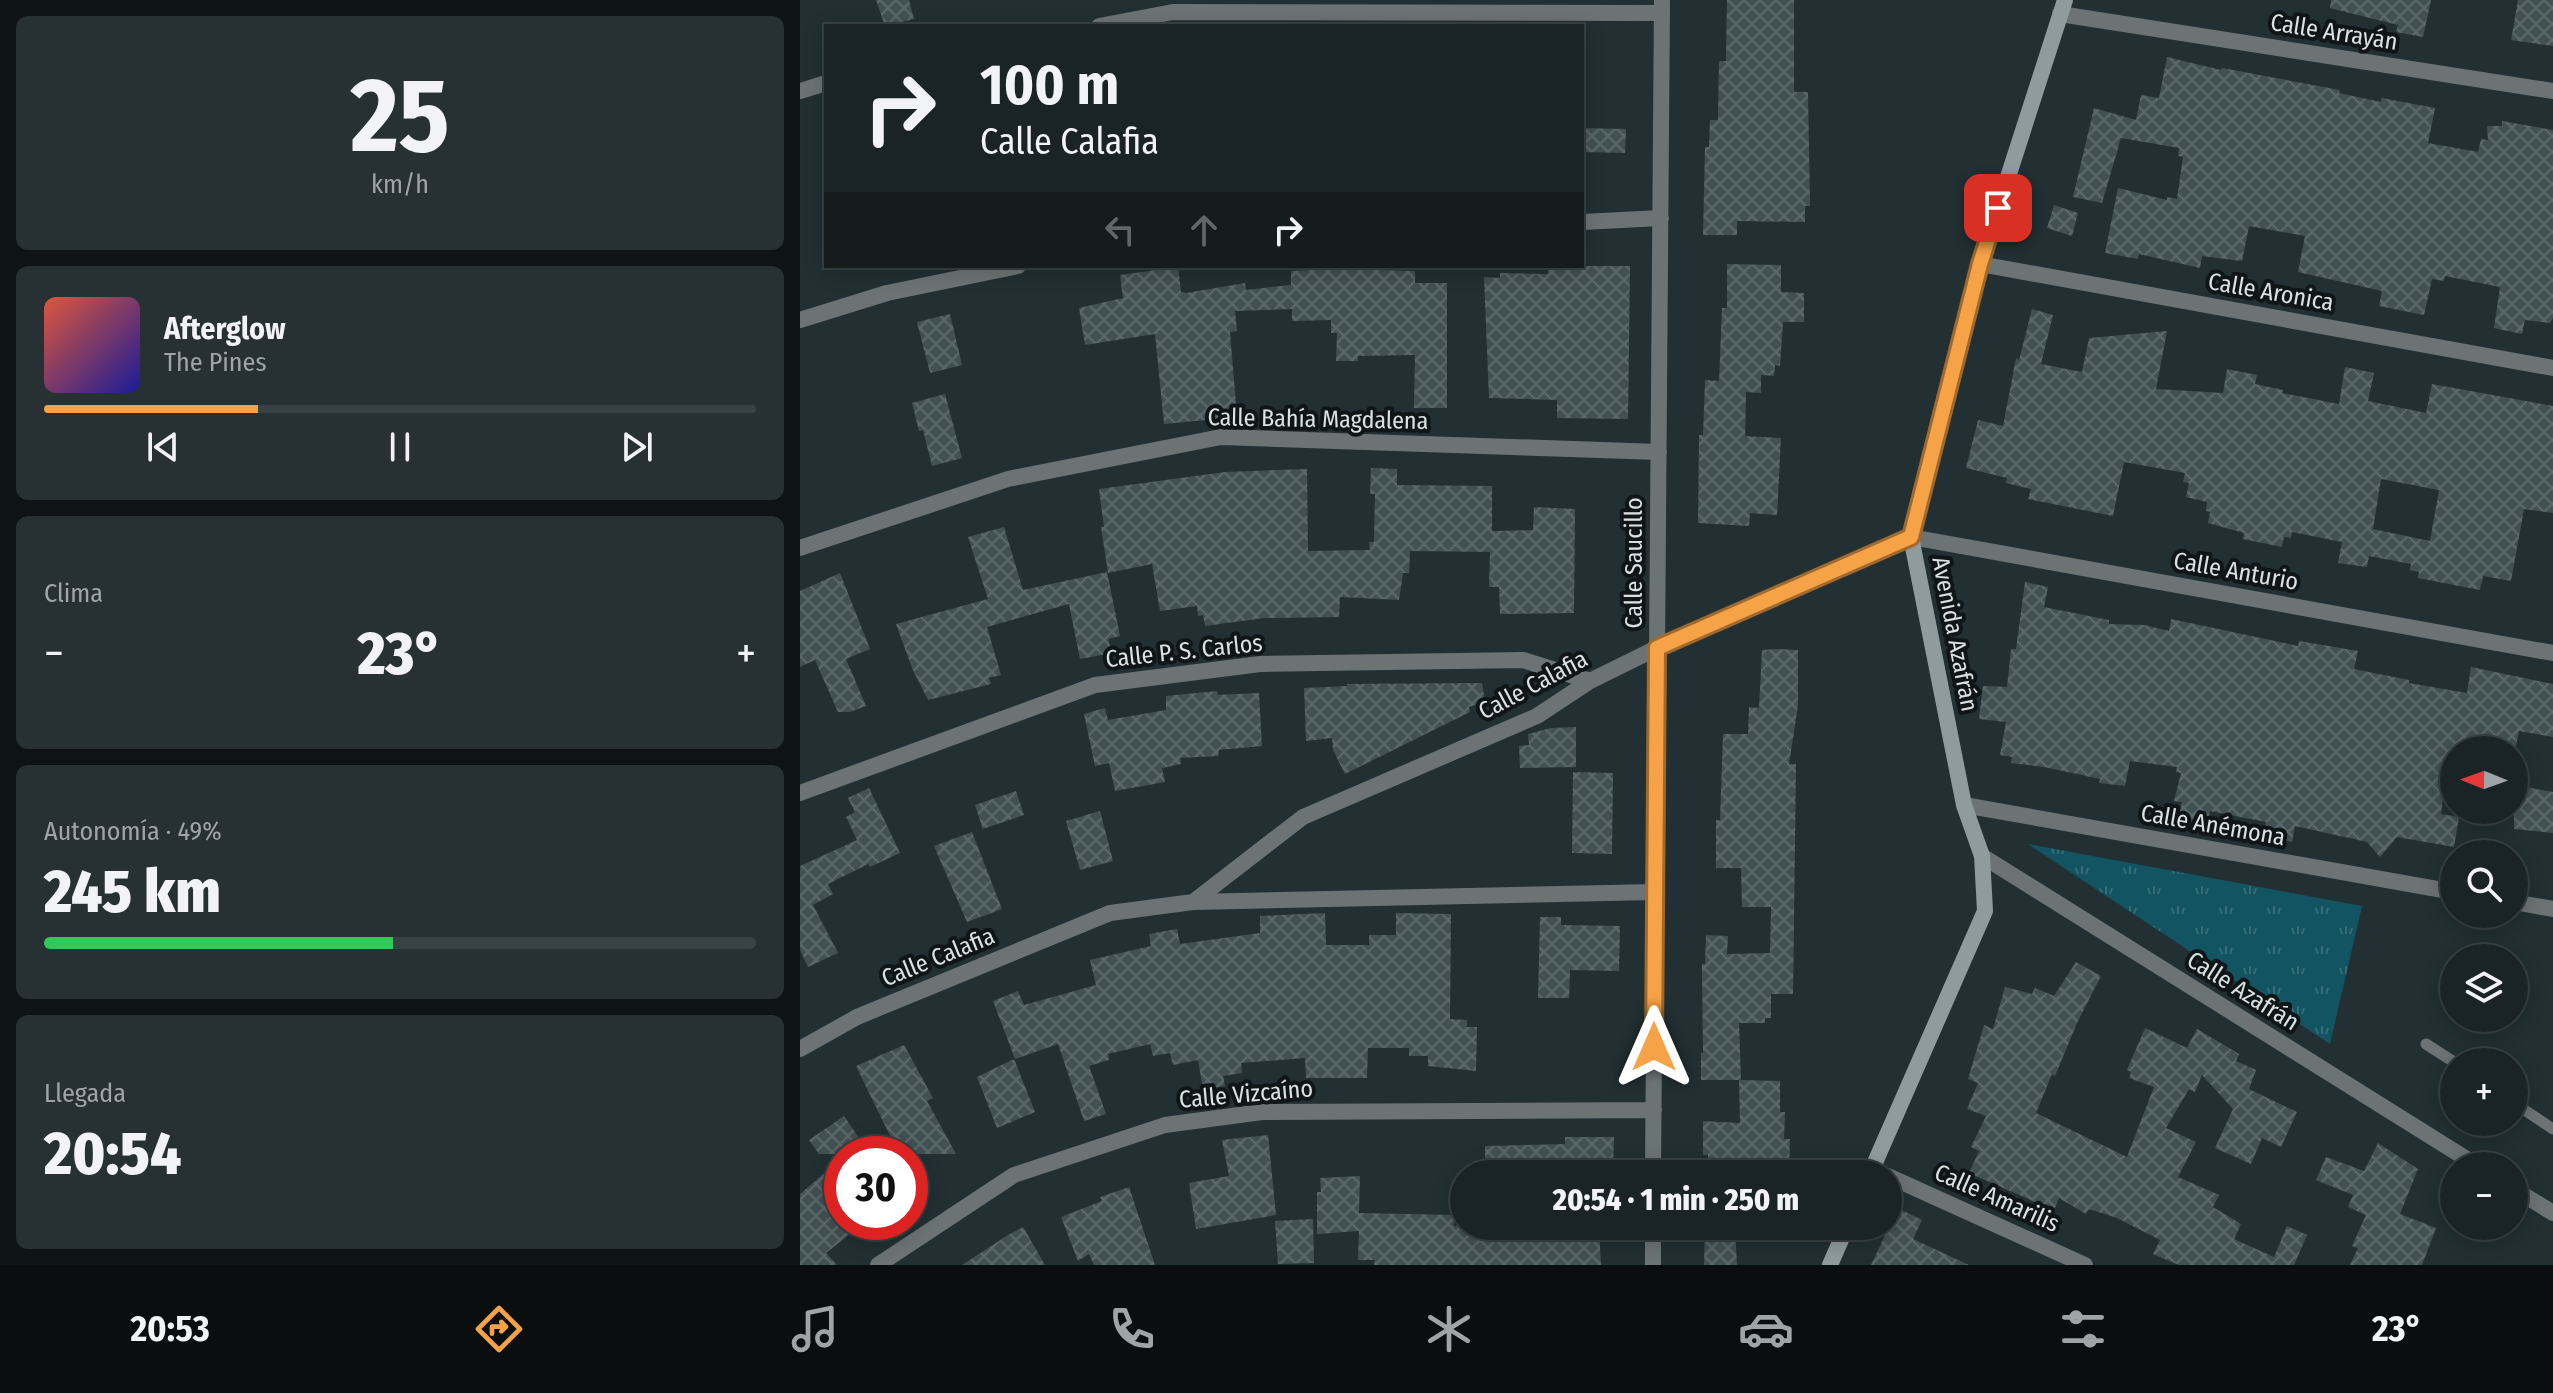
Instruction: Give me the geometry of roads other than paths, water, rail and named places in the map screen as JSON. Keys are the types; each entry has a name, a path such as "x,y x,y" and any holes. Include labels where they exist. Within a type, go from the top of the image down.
{"street":[{"path":"1110,24 1173,12 1662,7"},
{"name":"Calle Saucillo","path":"1653,1160 1662,7"},
{"name":"Calle Arrayán","path":"2062,7 2553,91"},
{"name":"Avenida Azafrán","path":"1884,1160 1985,911 1982,856 1964,805 1911,537 1980,264 2062,7"},
{"path":"800,91 824,84"},
{"path":"1584,222 1661,218"},
{"name":"Calle Aronica","path":"1980,264 2553,368"},
{"path":"800,320 887,293 1008,268"},
{"name":"Calle Bahía Magdalena","path":"800,548 1008,479 1221,437 1659,452"},
{"name":"Calle Calafia","path":"1193,902 1303,817 1537,716 1590,681 1657,648 1911,537"},
{"name":"Calle Anturio","path":"1911,537 2553,653"},
{"name":"Calle P. S. Carlos","path":"800,793 1095,685 1260,664 1523,660 1590,681"},
{"name":"Calle Anémona","path":"1964,805 2440,890"},
{"name":"Calle Azafrán","path":"1982,856 2456,1152"},
{"name":"Calle Calafia","path":"800,1049 857,1017 1110,913 1193,902 1655,892"},
{"path":"2528,905 2553,909"},
{"name":"Calle Vizcaíno","path":"878,1265 1014,1175 1165,1125 1262,1112 1654,1110"},
{"name":"Calle Amarilis","path":"1902,1183 2085,1265"},
{"path":"2528,1198 2553,1213"},
{"path":"1653,1240 1653,1265"},
{"path":"1830,1265 1841,1240"}],"lane":[{"path":"2426,1044 2440,1053"},
{"path":"2528,1112 2553,1129"}]}
